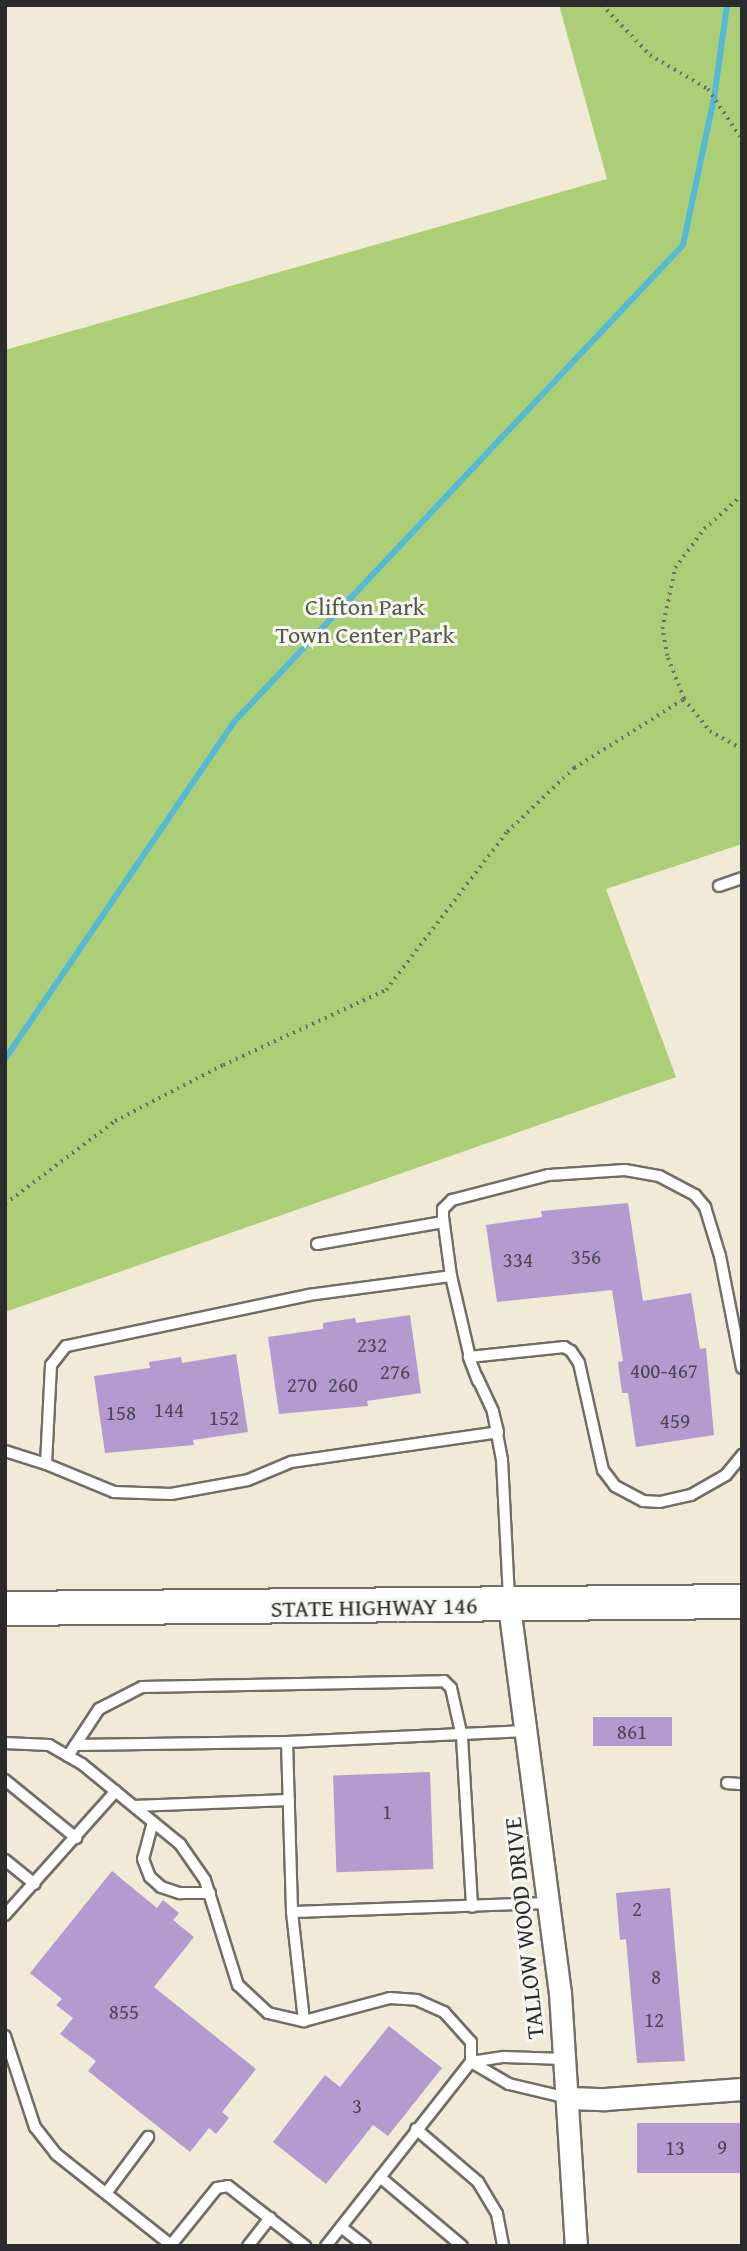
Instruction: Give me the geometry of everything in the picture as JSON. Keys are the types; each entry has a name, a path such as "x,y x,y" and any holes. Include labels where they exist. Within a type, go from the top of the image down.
{"main road":[{"name":"STATE HIGHWAY 146","path":"11,1612 742,1601"}],"street":[{"name":"TALLOW WOOD DRIVE","path":"509,1606 549,1903 565,2059 576,2246"},
{"path":"568,2098 605,2099 742,2088"}],"lane":[{"path":"719,886 742,878"},
{"path":"509,1606 498,1432 493,1412 469,1357 450,1276 443,1209 452,1200 499,1185 580,1172 625,1170 677,1183 705,1208 720,1256 742,1368"},
{"path":"317,1244 443,1222"},
{"path":"46,1464 51,1365 66,1346 309,1295 450,1276"},
{"path":"469,1357 554,1348 571,1351 579,1363 603,1470 629,1497 660,1502 691,1495 726,1475 742,1455"},
{"path":"5,1451 46,1464 114,1492 172,1494 248,1480 291,1462 498,1432"},
{"path":"68,1756 109,1700 156,1686 438,1680 451,1688 462,1737 472,1907"},
{"path":"75,1745 462,1737 527,1731"},
{"path":"5,1742 49,1745 68,1756 116,1791 180,1844 210,1893 238,1985 268,2013 304,2021 390,1998 417,2000 443,2012 471,2042 471,2062 326,2246"},
{"path":"287,1742 292,1912 304,2021"},
{"path":"5,1780 76,1838"},
{"path":"727,1783 742,1784"},
{"path":"5,1915 116,1791"},
{"path":"134,1806 289,1800"},
{"path":"153,1822 143,1859 150,1877 161,1887 180,1893 210,1893"},
{"path":"5,1860 35,1884"},
{"path":"292,1912 549,1903"},
{"path":"5,2036 35,2127 56,2154 171,2245 217,2188 228,2186 305,2246"},
{"path":"471,2062 504,2057 565,2059"},
{"path":"471,2062 509,2084 568,2098"},
{"path":"416,2129 478,2182 497,2214 503,2246"},
{"path":"107,2192 148,2137"},
{"path":"380,2176 462,2246"},
{"path":"248,2246 270,2218"},
{"path":"341,2227 365,2246"}],"path":[{"path":"602,5 650,55 708,89 742,139"},
{"path":"742,495 705,528 675,568 663,629 667,656 684,699 710,731 742,749"},
{"path":"5,1204 115,1121 223,1065 386,990 507,832 574,768 684,699"}],"green space":[{"name":"Clifton Park Town Center Park","path":"559,5 742,5 742,844 606,889 676,1077 5,1312 5,350 607,179"}],"building":[{"path":"628,1203 643,1301 691,1293 700,1349 706,1348 714,1435 636,1447 628,1393 622,1393 618,1362 623,1361 612,1290 497,1302 486,1225 542,1217 541,1211"},
{"path":"410,1315 421,1393 367,1401 368,1406 279,1414 268,1337 323,1329 323,1323 355,1318 356,1323"},
{"path":"236,1354 248,1432 193,1440 194,1445 105,1453 94,1376 150,1368 149,1362 181,1357 182,1363"},
{"path":"593,1717 672,1717 672,1746 593,1746"},
{"path":"430,1772 433,1869 336,1872 333,1775"},
{"path":"112,1871 157,1908 163,1900 179,1913 173,1920 194,1937 154,1987 256,2069 222,2112 229,2118 216,2134 209,2128 190,2152 88,2071 96,2061 60,2034 73,2018 56,2005 62,1999 30,1973"},
{"path":"670,1888 685,2061 637,2063 626,1939 620,1940 616,1893"},
{"path":"389,2026 442,2068 388,2136 373,2125 326,2184 273,2142 325,2075 340,2087"},
{"path":"637,2123 742,2123 742,2173 637,2173"}],"waterway":[{"path":"5,1059 233,723 683,245 714,98 727,5"}]}
